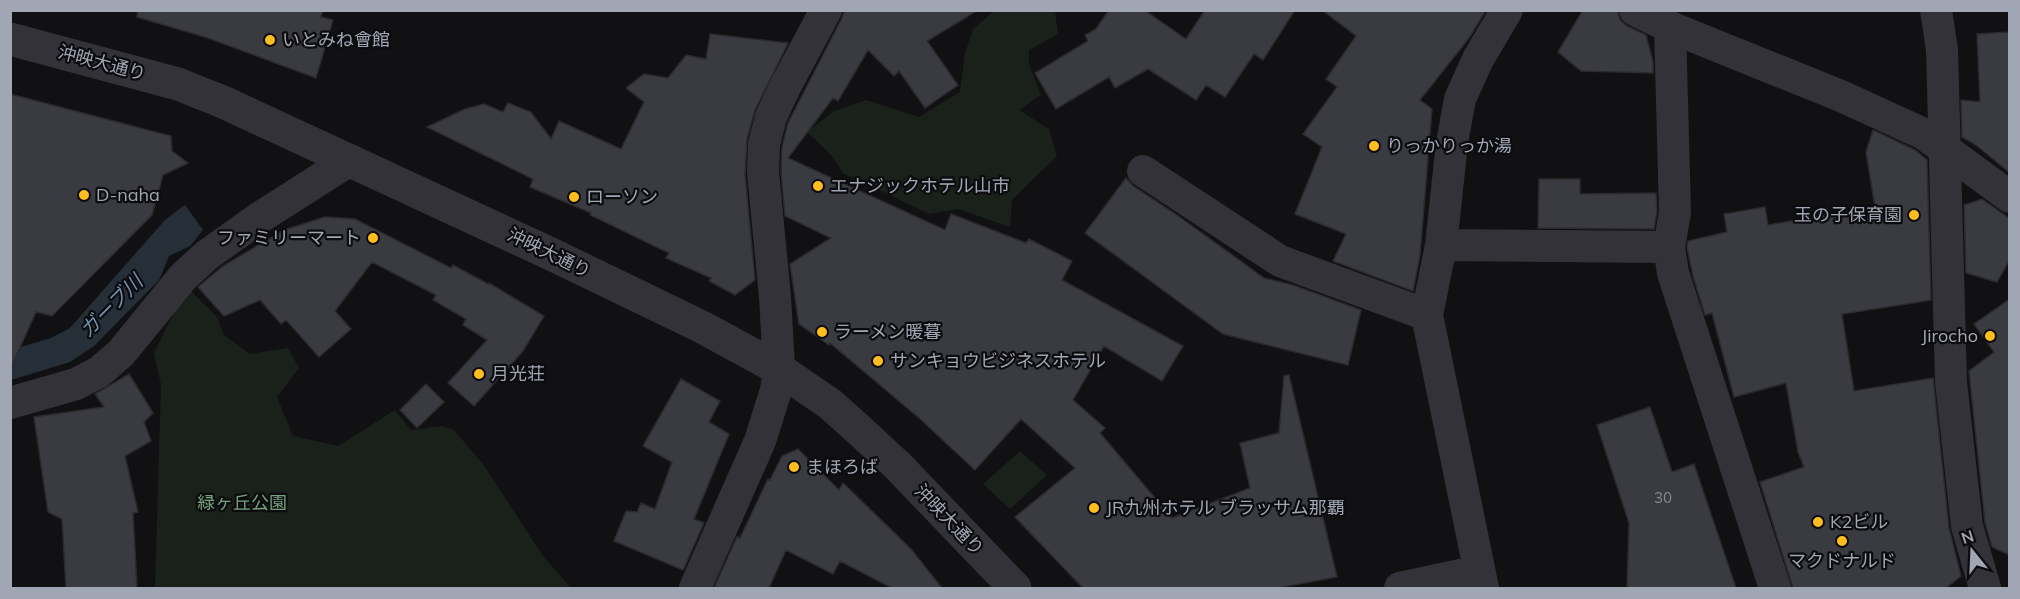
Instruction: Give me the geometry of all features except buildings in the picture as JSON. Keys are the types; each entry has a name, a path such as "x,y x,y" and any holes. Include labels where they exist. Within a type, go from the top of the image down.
{"street":[{"path":"1400,588 1481,580 1427,315 1441,245 1452,143 1460,99 1478,59 1507,10"},
{"path":"1635,10 1670,27 1841,96 1924,134 2010,197"},
{"path":"1936,10 1942,50 1951,382 1967,526 1985,588"},
{"path":"695,588 760,441 770,412 779,369 775,297 763,172 764,144 771,117 819,14"},
{"path":"1670,27 1675,212 1669,247 1673,273 1775,588"},
{"name":"沖映大通り","path":"10,39 178,84 223,102 692,322 779,369 830,404 897,465 1015,588"},
{"path":"10,404 76,384 99,372 121,353 183,277 207,255 259,218 350,160"},
{"path":"1143,171 1280,261 1427,315"},
{"path":"1441,245 1669,247"}],"green space":[{"path":"995,10 1055,11 1058,34 1029,50 1029,64 1041,95 1019,110 1049,129 1057,156 1012,200 1010,227 958,209 929,214 843,173 830,154 807,132 834,111 866,100 919,117 960,92 965,53 973,29"},
{"name":"緑ヶ丘公園","path":"189,289 217,317 224,335 250,354 288,348 299,368 277,397 293,436 338,446 395,410 411,430 442,426 454,430 483,464 543,556 571,588 155,588 161,385 154,353 173,314"},
{"path":"1020,451 1047,475 1010,509 983,484"}],"water":[{"name":"ガーブ川","path":"185,205 203,230 190,246 169,256 159,280 94,346 70,362 11,380 11,350 51,338 70,328 165,220"}],"place":[{"name":"いとみね會館","path":"270,40"},
{"name":"りっかりっか湯","path":"1374,146"},
{"name":"エナジックホテル山市","path":"818,186"},
{"name":"D-naha","path":"84,195"},
{"name":"ローソン","path":"574,197"},
{"name":"玉の子保育園","path":"1914,215"},
{"name":"ファミリーマート","path":"373,238"},
{"name":"ラーメン暖暮","path":"822,332"},
{"name":"Jirocho","path":"1990,336"},
{"name":"サンキョウビジネスホテル","path":"878,361"},
{"name":"月光荘","path":"479,374"},
{"name":"まほろば","path":"794,467"},
{"name":"JR九州ホテル ブラッサム那覇","path":"1094,508"},
{"name":"K2ビル","path":"1818,522"},
{"name":"マクドナルド","path":"1842,541"}]}
